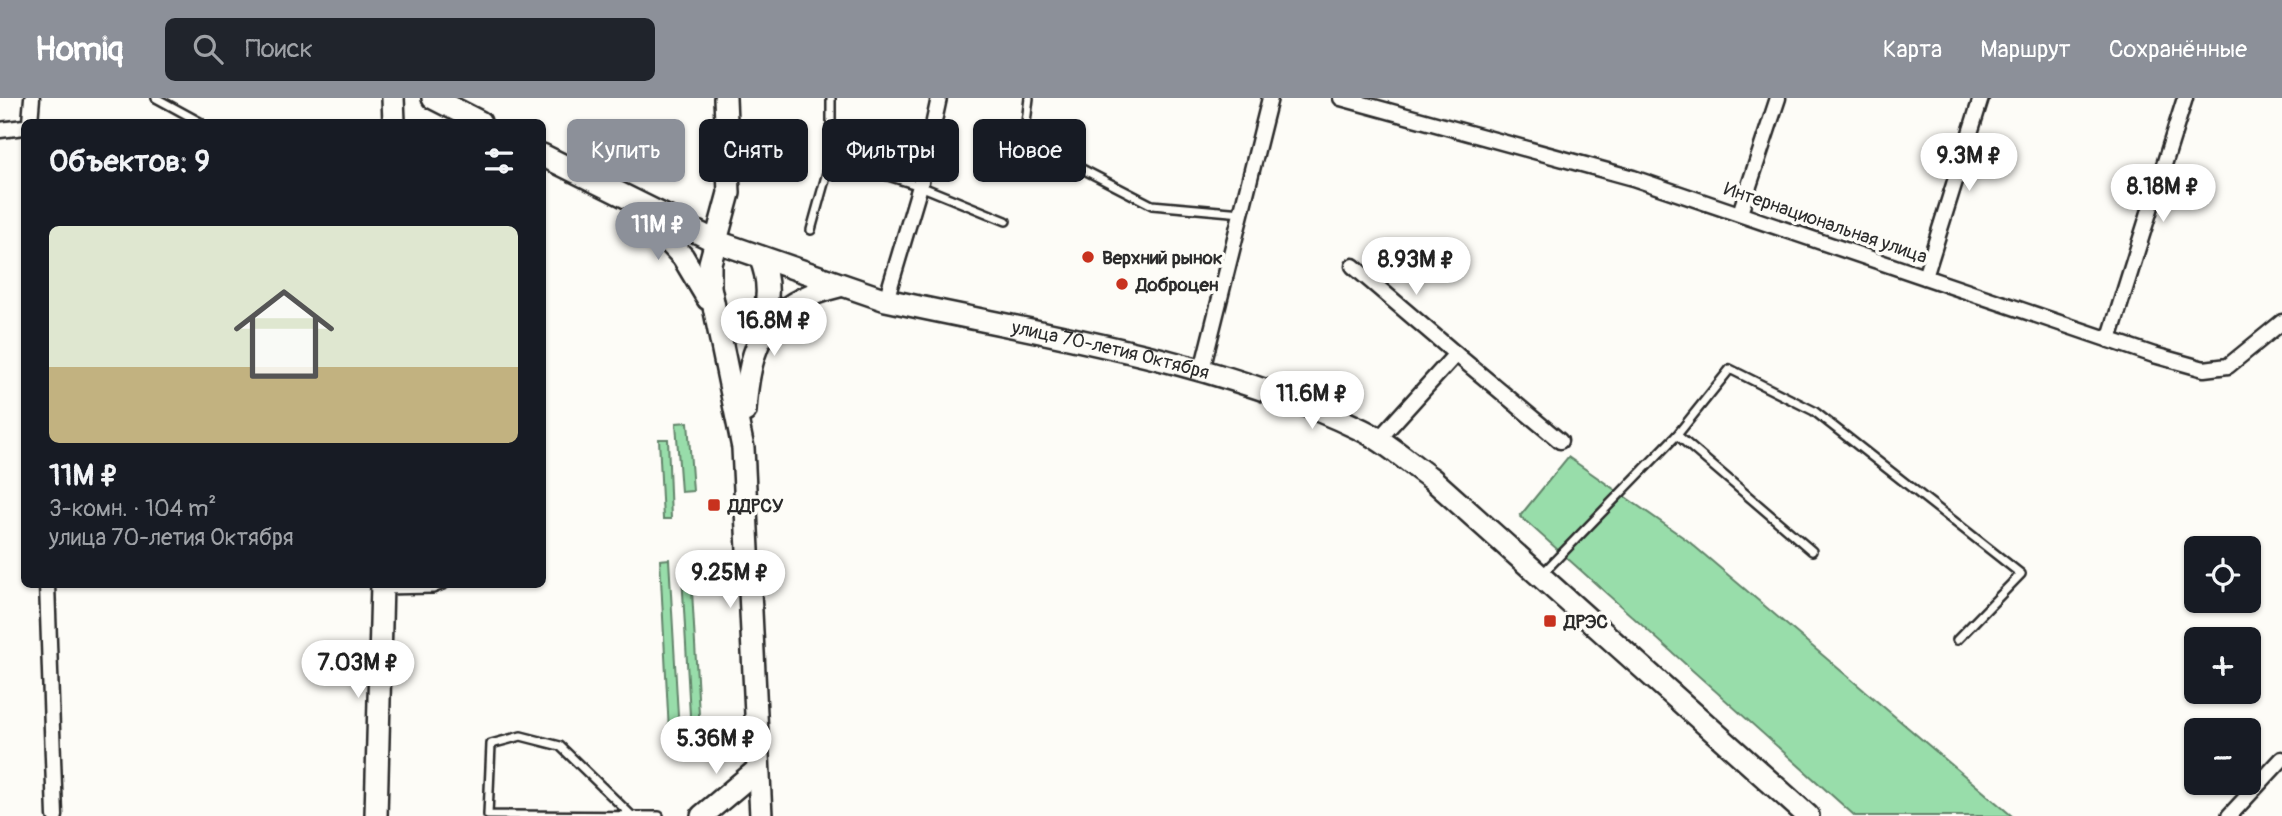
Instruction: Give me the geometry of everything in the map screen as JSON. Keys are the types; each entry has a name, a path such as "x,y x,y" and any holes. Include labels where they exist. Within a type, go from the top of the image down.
{"main road":[{"path":"393,98 394,119"},
{"path":"433,98 474,119"},
{"path":"725,98 729,193 710,262 713,309 729,371 743,448"},
{"name":"улица 70-летия Октября","path":"546,157 715,241 840,286 886,300 1202,370 1295,401 1365,431 1432,479 1808,816"},
{"path":"626,198 683,257 713,309"},
{"path":"760,257 768,275 769,296 747,381 743,448 761,816"},
{"path":"760,335 775,316 792,303 813,292 840,286"},
{"path":"376,816 382,588"},
{"path":"702,816 758,769"}],"street":[{"path":"30,119 32,98"},
{"path":"886,300 920,186 939,98"},
{"path":"1202,370 1270,98"},
{"name":"Интернациональная улица","path":"1341,98 1633,178 2109,340 2204,369 2228,366 2282,321"},
{"path":"1740,213 1777,98"},
{"path":"1924,276 1981,98"},
{"path":"2109,340 2185,98"},
{"path":"0,130 21,127"},
{"path":"1353,266 1560,441"},
{"path":"1378,440 1456,354"},
{"path":"47,588 55,816"},
{"path":"2238,813 2282,759"}],"lane":[{"path":"156,98 194,119"},
{"path":"831,98 831,119"},
{"path":"1029,98 1024,139 1152,205 1242,212"},
{"path":"811,230 824,182"},
{"path":"907,182 1006,220"},
{"path":"1539,577 1677,435 1730,369 1814,411 2021,574 1957,640"},
{"path":"1677,435 1812,551"},
{"path":"408,588 435,588"},
{"path":"488,815 491,744 521,736 560,746 630,814"},
{"path":"482,816 659,816"}],"green space":[{"path":"688,422 693,491 681,492 676,423"},
{"path":"659,439 668,439 671,519 663,519"},
{"path":"1568,457 1687,540 2012,816 1855,816 1520,516"},
{"path":"669,559 680,750 670,751 660,560"},
{"path":"691,573 701,750 692,751 682,574"}],"place":[{"name":"Верхний рынок","path":"1088,257"},
{"name":"Доброцен","path":"1122,284"},
{"name":"ДДРСУ","path":"714,505"},
{"name":"ДРЭС","path":"1550,621"}]}
